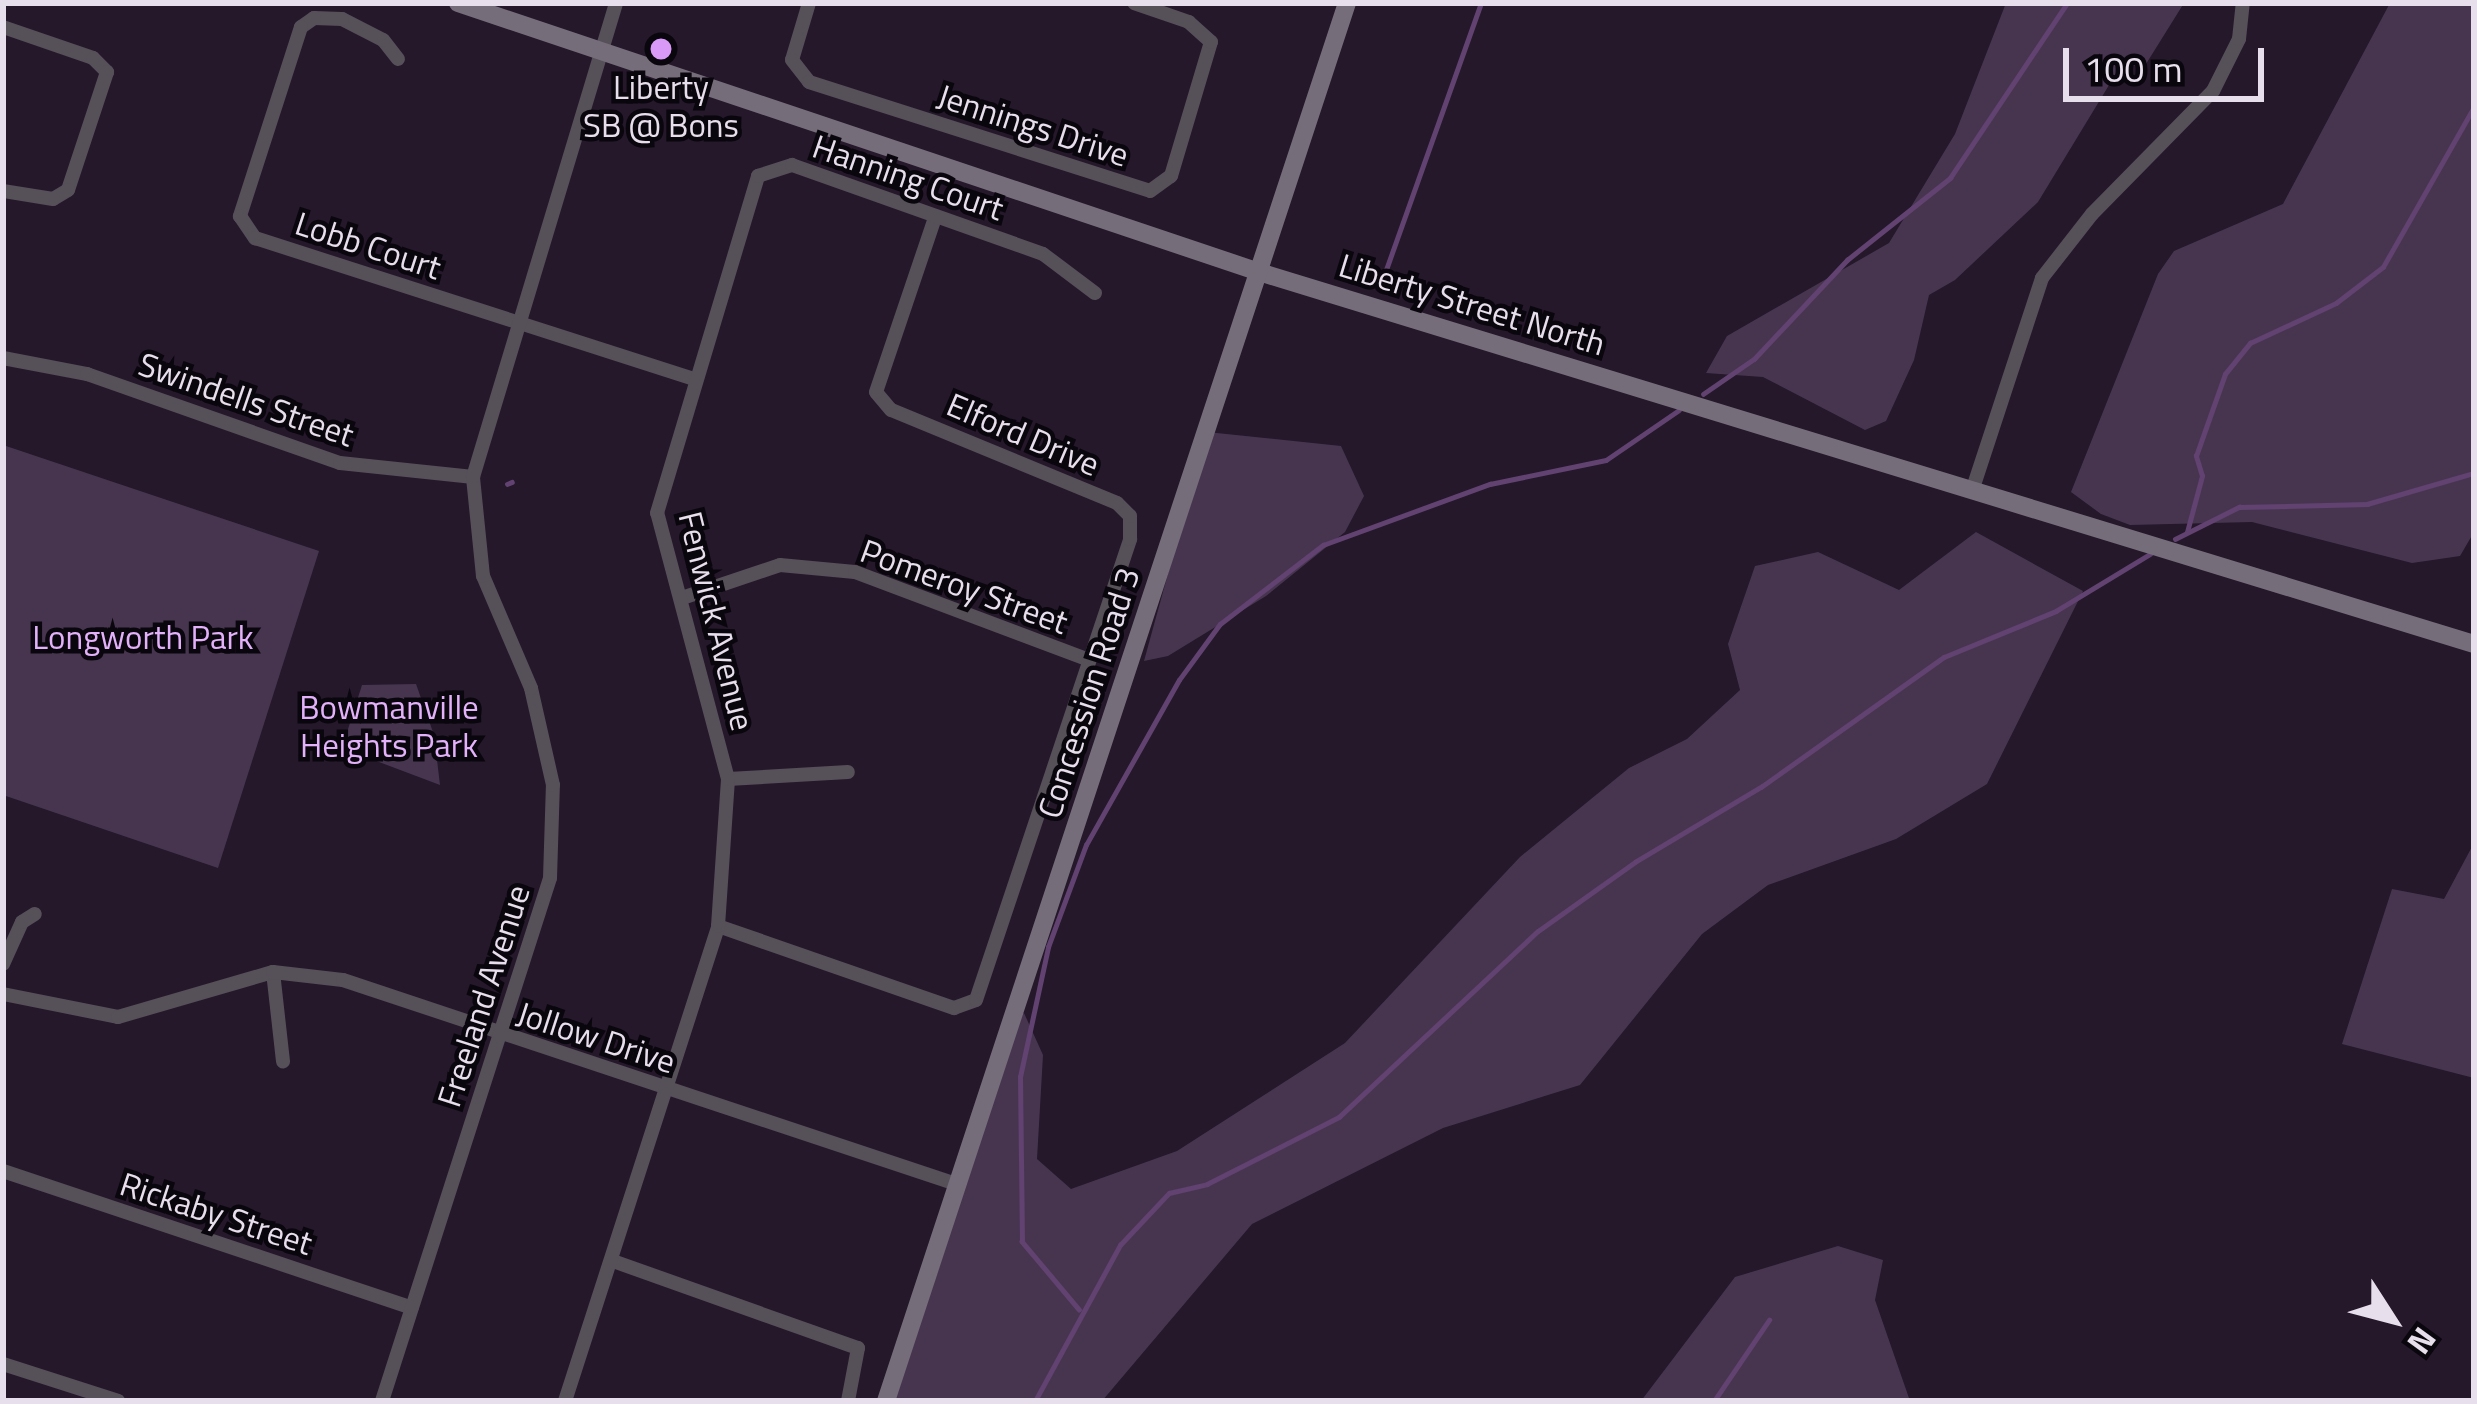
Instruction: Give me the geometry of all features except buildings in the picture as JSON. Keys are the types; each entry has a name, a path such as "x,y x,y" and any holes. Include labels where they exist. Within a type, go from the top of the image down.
{"main road":[{"name":"Liberty Street North","path":"458,3 1259,272 2474,644"},
{"name":"Concession Road 3","path":"886,1401 1347,3"}],"street":[{"name":"Freeland Avenue","path":"382,1401 550,878 553,785 531,688 483,576 473,477 515,320 616,3"},
{"name":"Jennings Drive","path":"809,3 792,60 809,82 1150,191 1171,176 1211,42 1190,22 1134,3"},
{"path":"1973,488 2042,278 2092,214 2213,91 2239,39 2242,3"},
{"name":"Lobb Court","path":"398,59 383,40 342,20 314,18 301,27 240,217 255,238 515,320"},
{"path":"3,27 93,58 107,72 68,190 52,199 3,191"},
{"name":"Hanning Court","path":"692,378 758,176 792,165 1043,254 1095,293"},
{"name":"Elford Drive","path":"718,926 954,1007 976,1000 1130,539 1130,516 891,410 876,392 935,218"},
{"path":"515,320 692,378"},
{"name":"Swindells Street","path":"3,358 87,374 340,464 473,477"},
{"name":"Fenwick Avenue","path":"565,1401 718,926 728,779 685,597 657,513 692,378"},
{"name":"Pomeroy Street","path":"685,597 780,565 855,572 1087,659"},
{"path":"728,779 848,772"},
{"path":"3,964 22,922 35,914"},
{"path":"273,972 283,1061"},
{"name":"Jollow Drive","path":"3,994 118,1017 273,972 343,980 959,1185"},
{"name":"Rickaby Street","path":"3,1171 412,1308"},
{"path":"613,1261 858,1348 848,1401"},
{"path":"3,1364 118,1401"}],"green space":[{"path":"2006,3 2184,3 2146,64 2120,67 2038,202 1955,280 1929,295 1914,360 1886,421 1865,430 1763,377 1706,373 1727,336 1889,243 1955,134"},
{"path":"2390,3 2474,3 2474,532 2460,556 2412,563 2252,522 2130,525 2101,514 2071,492 2158,274 2174,251 2283,204"},
{"path":"1207,432 1341,446 1364,496 1345,532 1266,596 1168,656 1144,661"},
{"name":"Longworth Park","path":"3,445 319,551 218,868 3,795"},
{"path":"1976,532 2083,591 1987,784 1896,839 1768,885 1702,934 1580,1085 1443,1128 1252,1224 1102,1401 884,1401 1003,1022 1024,1013 1043,1055 1037,1159 1071,1189 1177,1151 1345,1043 1520,857 1629,768 1687,739 1740,690 1728,644 1755,566 1818,552 1899,590"},
{"name":"Bowmanville Heights Park","path":"416,684 434,735 440,785 342,748 362,685"},
{"path":"2474,843 2474,1078 2342,1044 2392,889 2444,899"},
{"path":"1838,1246 1883,1260 1875,1300 1910,1401 1641,1401 1735,1277"}],"waterway":[{"path":"1382,281 1481,3"},
{"path":"1703,394 1754,359 1847,260 1950,178 2067,3"},
{"path":"2187,532 2202,476 2196,456 2225,374 2250,343 2336,303 2383,267 2474,107"},
{"path":"1079,1310 1022,1242 1020,1077 1048,947 1086,845 1179,680 1220,624 1323,545 1490,484 1606,460 1679,410"},
{"path":"2175,539 2239,507 2367,504 2474,473"},
{"path":"507,484 512,482"},
{"path":"1035,1401 1120,1245 1169,1193 1207,1184 1339,1117 1538,931 1635,862 1761,787 1944,657 2056,611 2150,554"},
{"path":"1714,1401 1769,1320"}],"place":[{"name":"Liberty SB @ Bons","path":"661,49"}]}
